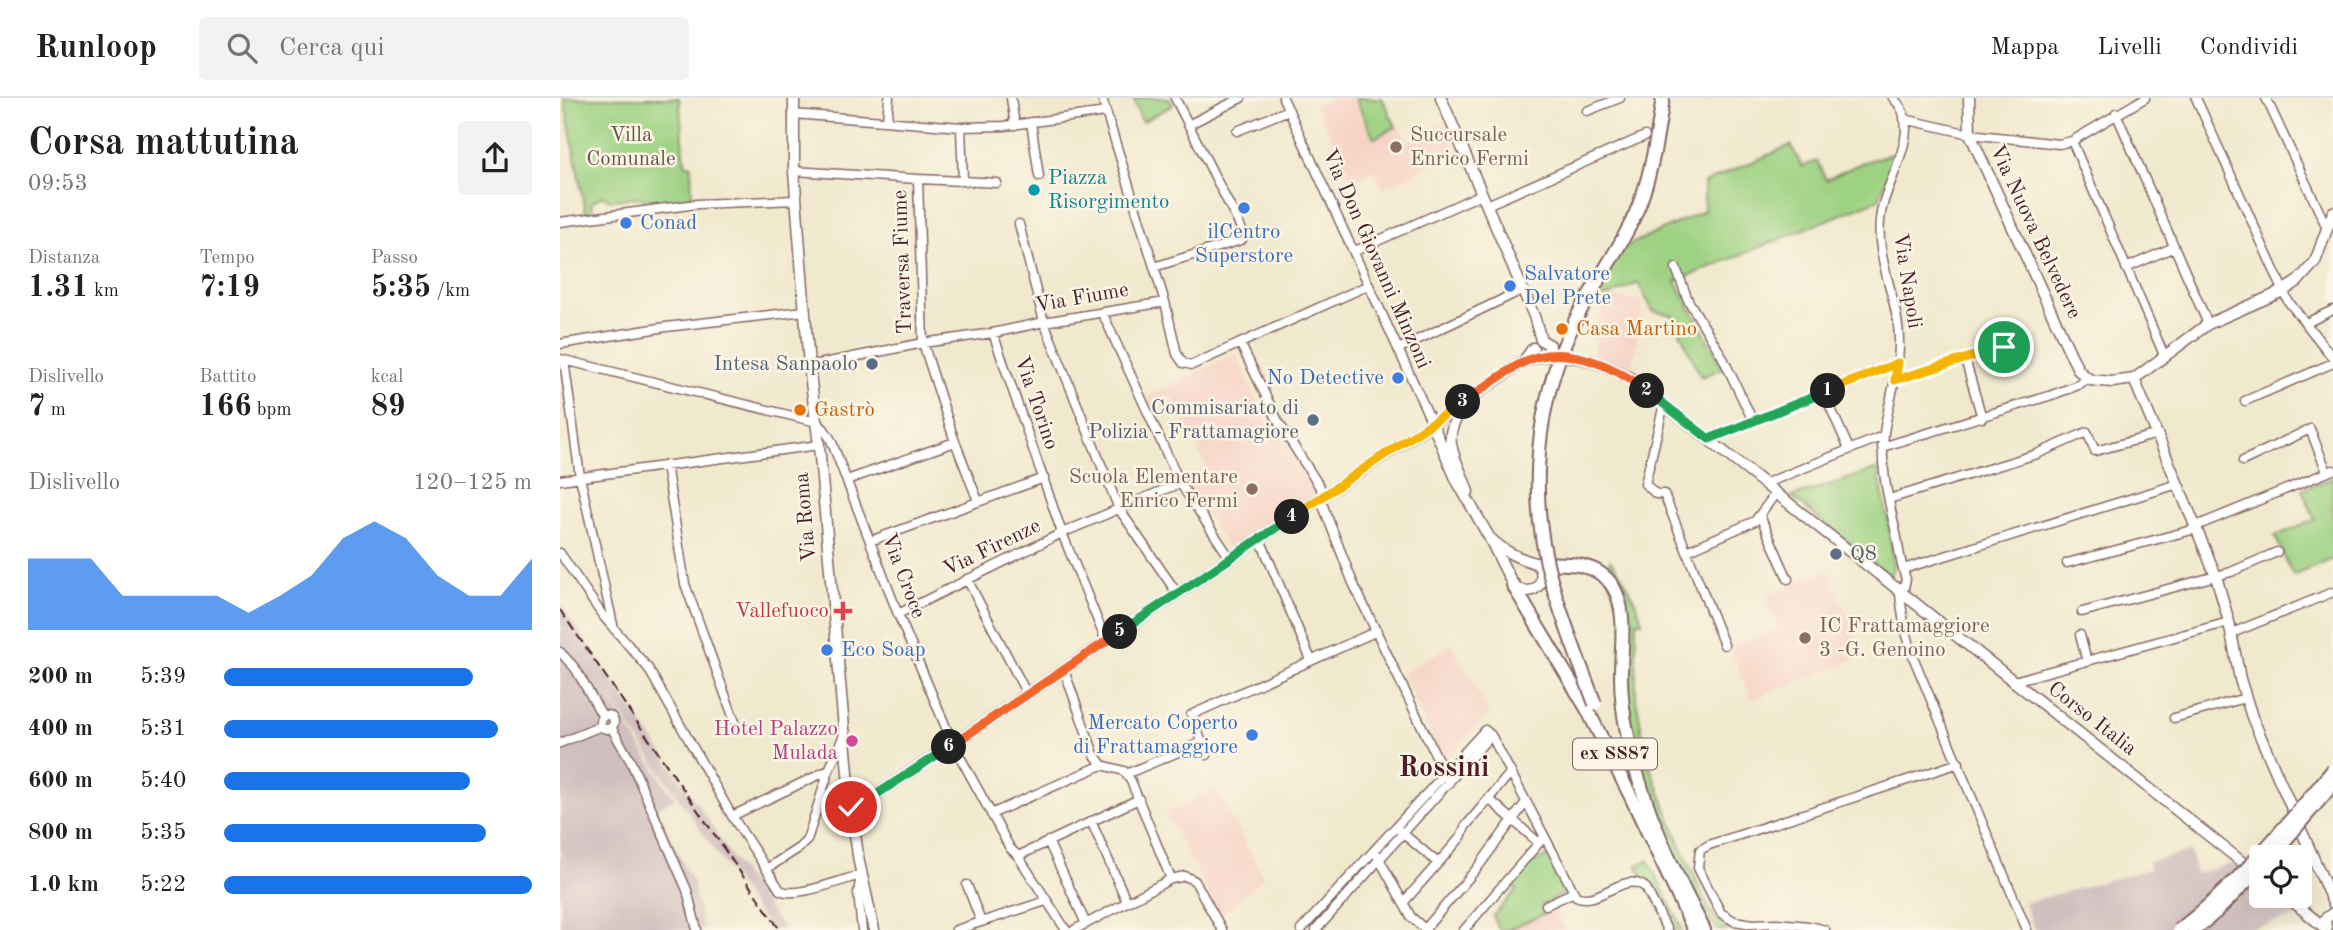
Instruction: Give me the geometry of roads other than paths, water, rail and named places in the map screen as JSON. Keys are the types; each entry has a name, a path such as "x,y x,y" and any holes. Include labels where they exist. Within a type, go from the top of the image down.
{"highway":[{"name":"ex SS87","path":"1663,98 1655,151 1634,215 1576,319 1547,397 1540,432 1538,493 1543,542 1552,583 1595,704 1635,805 1683,887 1704,930"},
{"path":"1538,564 1586,566 1602,574 1617,594 1626,730 1658,846 1664,878 1687,930"},
{"path":"1513,585 1587,709 1635,805"},
{"path":"2179,930 2211,905 2264,851 2333,769"},
{"path":"2281,845 2333,784"},
{"name":"ex SS87","path":"1658,846 1695,930"},
{"path":"2194,930 2249,878"},
{"path":"1683,887 1714,930"}],"street":[{"name":"Via Roma","path":"794,98 796,200 851,807 861,875 874,930"},
{"path":"887,120 889,98"},
{"path":"1011,98 1016,125"},
{"name":"Via Fiume","path":"810,366 1165,302 1102,98"},
{"path":"1154,267 1243,238 1243,232 1175,98"},
{"name":"Via Don Giovanni Minzoni","path":"1283,98 1432,423"},
{"path":"1441,98 1550,351 1544,357"},
{"path":"1587,111 1620,98"},
{"name":"Via Nuova Belvedere","path":"1969,98 1970,134 2084,377"},
{"path":"1895,99 1904,119 1970,134 2059,144 2072,141 2143,98"},
{"path":"2196,98 2283,291 2333,358"},
{"path":"2266,98 2327,228"},
{"path":"1188,125 1235,99"},
{"path":"1237,131 1289,110"},
{"path":"793,114 961,127 1016,125 1106,112"},
{"path":"2116,113 2208,324"},
{"name":"Via Napoli","path":"1899,591 1905,585 1882,447 1898,363 1899,343 1895,304 1880,251 1881,213 1905,146 1904,119"},
{"path":"1031,122 1039,176"},
{"path":"961,127 963,181"},
{"path":"1487,205 1645,136"},
{"path":"2072,141 2164,355"},
{"name":"Traversa Fiume","path":"794,171 918,178 923,344 955,442 978,501"},
{"path":"918,178 997,183"},
{"path":"1355,251 1482,194"},
{"path":"560,222 697,204 796,200"},
{"path":"1882,447 1982,418 2071,386 2084,377 2099,383 2134,379 2208,324 2283,291 2298,281 2315,262 2333,212"},
{"path":"1019,224 1044,322 1119,509 1177,593"},
{"path":"2126,268 2174,247"},
{"path":"1676,268 1688,300 1721,356 1753,421"},
{"path":"1165,302 1177,354 1183,363 1192,365 1369,285"},
{"path":"1398,349 1522,290"},
{"path":"2306,323 2333,310"},
{"path":"560,344 666,327 805,311"},
{"path":"1102,312 1180,483 1230,558"},
{"name":"Via Torino","path":"993,333 1062,533 1106,641"},
{"path":"1524,362 1535,343 1545,342 1564,355"},
{"path":"1240,343 1279,423 1323,497 1353,583 1446,778"},
{"path":"1895,380 2004,347"},
{"path":"1533,348 1534,354 1544,357"},
{"path":"851,807 874,796 953,744 1524,362 1564,355"},
{"name":"Corso Italia","path":"1564,355 1618,371 1664,404 2249,867"},
{"path":"1965,359 1982,418"},
{"path":"615,631 580,477 562,360 817,422"},
{"path":"1709,439 1898,363"},
{"path":"2245,401 2333,363"},
{"path":"2134,379 2216,576 2245,698 2332,901 2324,924 2327,929"},
{"path":"1824,393 1849,449"},
{"path":"1470,398 1459,413 1449,435 1473,510"},
{"path":"1664,404 1645,484 1656,494 1664,494 1724,645"},
{"name":"Via Croce","path":"817,422 831,440 898,614 953,744 1010,848 1066,930"},
{"path":"1432,423 1457,481 1513,585 1518,590 1534,591 1543,579 1538,564 1517,558 1500,548 1489,537"},
{"path":"2067,562 2196,529 2201,524 2330,471 2310,429 2243,461"},
{"path":"1889,499 2037,454 2087,432 2095,451 2158,433"},
{"path":"1764,484 1883,436"},
{"path":"847,480 955,442"},
{"path":"560,481 819,445"},
{"path":"666,465 685,584 736,722"},
{"path":"870,541 1044,478"},
{"name":"Via Firenze","path":"898,614 1062,533 1180,483"},
{"path":"1903,572 2178,484"},
{"path":"1686,551 1755,521 1776,493"},
{"path":"1760,516 1788,579"},
{"path":"1260,539 1311,660"},
{"path":"2082,612 2216,576 2277,552"},
{"path":"560,553 615,631 648,668 732,816 779,890 786,893 861,875 858,893 862,930"},
{"path":"968,579 1027,694"},
{"path":"1899,591 1904,625 1914,659 2027,930"},
{"path":"2014,681 2230,627 2333,592"},
{"path":"1207,755 1191,715 1377,631"},
{"path":"2080,635 2087,662"},
{"path":"560,652 575,668 604,729 611,727 631,761 687,890 697,930"},
{"path":"1064,670 1094,754 1102,765 1124,771 1126,774 1139,799 1171,879"},
{"path":"2174,718 2245,698"},
{"path":"560,744 602,721"},
{"path":"766,869 807,840 829,770 846,732"},
{"path":"1301,930 1374,851 1410,819 1488,732 1511,772 1542,840 1576,896 1588,899 1629,882 1641,884 1646,888 1667,930"},
{"path":"1126,774 1202,742"},
{"path":"1825,930 1809,926 1734,921 1721,913 1698,868 1700,850 1959,763"},
{"path":"991,814 1102,765"},
{"path":"732,816 829,770"},
{"path":"1403,903 1461,837 1465,827 1511,772"},
{"path":"1018,856 1139,799"},
{"path":"1489,799 1542,840"},
{"path":"1374,851 1381,858 1410,917 1426,929 1478,867 1526,802"},
{"path":"1091,821 1127,902"},
{"path":"1399,830 1438,863"},
{"path":"1316,930 1381,858 1399,830"},
{"path":"1464,930 1542,840"},
{"path":"1048,841 1086,924"},
{"path":"1074,930 1171,879 1185,876 1195,881 1222,930"},
{"path":"967,885 981,922"},
{"path":"1546,905 1574,892"},
{"path":"956,930 1046,901"},
{"path":"2301,908 2327,929"},
{"path":"2311,916 2329,915"}],"railway":[{"path":"560,610 780,930"}],"place":[{"name":"Succursale Enrico Fermi","path":"1396,147"},
{"name":"Piazza Risorgimento","path":"1034,190"},
{"name":"ilCentro Superstore","path":"1244,208"},
{"name":"Conad","path":"626,223"},
{"name":"Salvatore Del Prete","path":"1510,286"},
{"name":"Casa Martino","path":"1562,329"},
{"name":"Intesa Sanpaolo","path":"872,364"},
{"name":"No Detective","path":"1398,378"},
{"name":"Gastrò","path":"800,410"},
{"name":"Commisariato di Polizia - Frattamagiore","path":"1313,420"},
{"name":"Scuola Elementare Enrico Fermi","path":"1252,489"},
{"name":"Q8","path":"1836,554"},
{"name":"Vallefuoco","path":"843,611"},
{"name":"IC Frattamaggiore 3 -G. Genoino","path":"1805,638"},
{"name":"Eco Soap","path":"827,650"},
{"name":"Mercato Coperto di Frattamaggiore","path":"1252,735"},
{"name":"Hotel Palazzo Mulada","path":"852,741"}],"district":[{"name":"Rossini","path":"1444,769"}],"park label":[{"name":"Villa Comunale","path":"631,147"}]}
